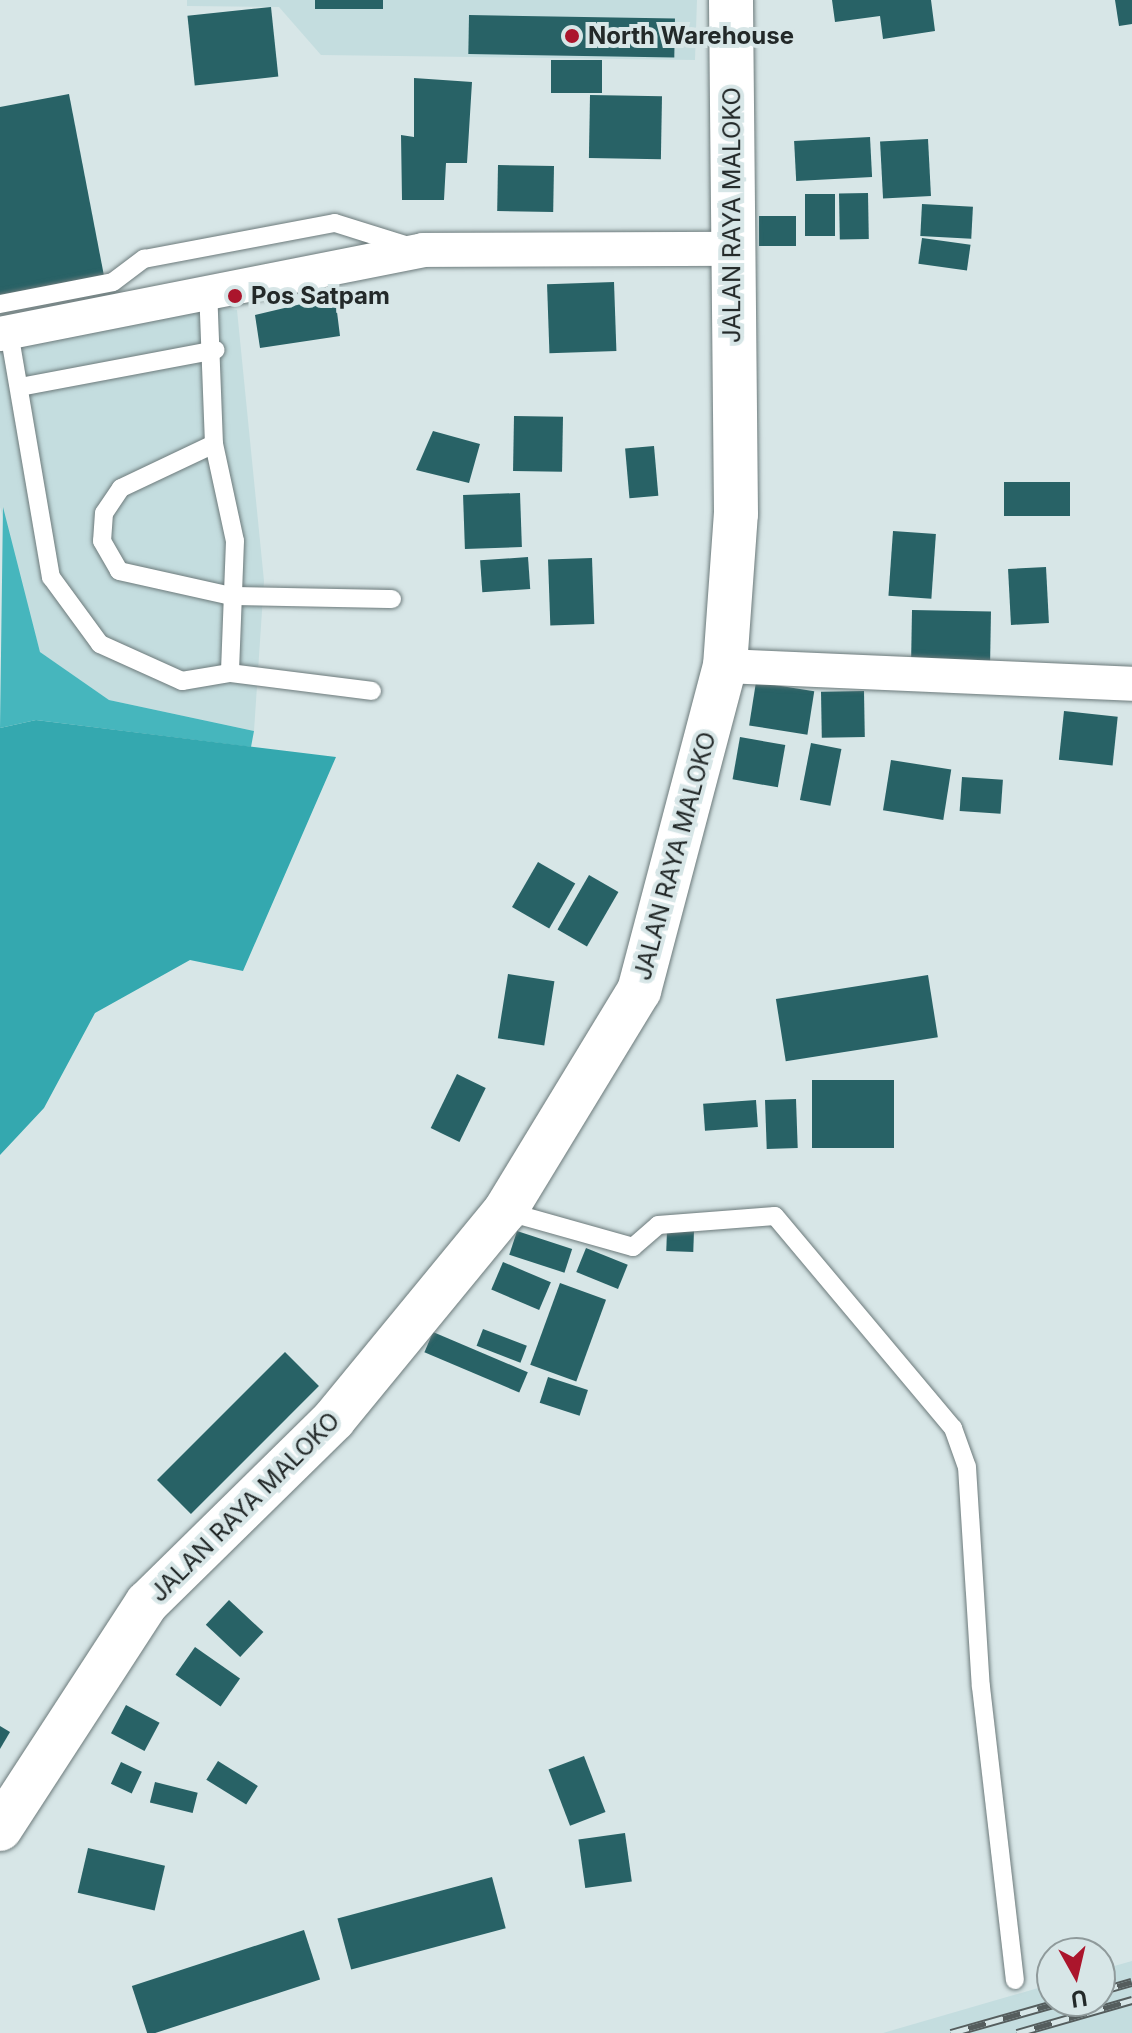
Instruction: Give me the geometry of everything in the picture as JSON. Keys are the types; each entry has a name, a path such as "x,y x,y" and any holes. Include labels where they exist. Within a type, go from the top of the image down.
{"street":[{"name":"JALAN RAYA MALOKO","path":"0,1829 147,1603 334,1419 505,1211 639,991 725,666 736,514 731,249 731,0"},
{"path":"3,323 423,250 731,249"},
{"path":"725,666 1132,684"}],"lane":[{"path":"372,691 230,673 182,681 142,666 100,644 73,612 51,577 20,387 3,323 113,282 144,259 335,223 423,250"},
{"path":"208,288 216,350 214,444 235,541 230,673"},
{"path":"20,387 216,350"},
{"path":"214,444 121,488 104,513 102,541 119,571 231,596 392,599"},
{"path":"505,1211 633,1247 658,1225 775,1216 953,1428 967,1467 981,1687 1015,1980"}],"shaded area":[{"path":"187,0 697,0 695,60 321,55 279,7 187,6"},
{"path":"221,307 237,310 264,581 254,731 109,700 40,652 0,507 0,337"},
{"path":"3,507 40,652 109,700 254,731 251,747 36,720 0,728"},
{"path":"36,720 336,757 243,971 190,960 95,1013 44,1108 0,1155 0,728"},
{"path":"1132,1961 1132,2033 883,2033 1036,1989 1036,2017 1116,2017 1116,1966"}],"building":[{"path":"315,0 383,0 383,9 315,9"},
{"path":"832,0 931,0 935,31 883,39 880,16 835,22"},
{"path":"1115,0 1132,0 1132,24 1119,26"},
{"path":"271,7 278,77 195,85 187,16"},
{"name":"North Warehouse","path":"469,15 675,19 674,58 468,54"},
{"path":"551,60 602,60 602,93 551,93"},
{"path":"414,78 472,82 467,163 446,163 444,200 402,200 401,135 414,137"},
{"path":"69,94 105,281 0,297 0,107"},
{"path":"590,95 662,96 661,159 589,158"},
{"path":"870,137 872,177 796,181 794,141"},
{"path":"928,139 931,196 883,198 880,142"},
{"path":"498,165 554,166 553,212 497,211"},
{"path":"868,193 869,239 840,239 839,194"},
{"path":"805,194 835,194 835,236 805,236"},
{"path":"922,204 973,207 971,239 920,236"},
{"path":"759,216 796,216 796,246 759,246"},
{"path":"922,238 971,245 967,271 918,264"},
{"path":"614,282 616,351 549,353 547,284"},
{"path":"335,296 340,336 260,348 255,315"},
{"path":"514,416 563,417 562,472 513,471"},
{"path":"433,431 480,444 469,483 416,470"},
{"path":"654,446 658,496 629,498 625,449"},
{"path":"1004,482 1070,482 1070,516 1004,516"},
{"path":"520,493 522,547 465,549 463,495"},
{"path":"893,531 936,534 931,599 888,596"},
{"path":"528,557 530,589 482,592 480,560"},
{"path":"592,558 594,624 550,625 548,560"},
{"path":"1046,567 1049,623 1011,625 1008,569"},
{"path":"912,610 991,611 990,664 911,663"},
{"path":"756,682 814,691 807,735 749,725"},
{"path":"864,691 865,737 822,738 821,692"},
{"path":"1064,711 1118,717 1113,765 1059,760"},
{"path":"740,737 785,745 778,787 733,779"},
{"path":"811,743 841,749 830,806 800,800"},
{"path":"891,760 951,770 943,820 883,810"},
{"path":"962,777 1003,780 1001,814 960,811"},
{"path":"538,862 575,884 549,929 512,907"},
{"path":"589,875 618,892 587,947 558,930"},
{"path":"508,974 554,981 544,1046 498,1038"},
{"path":"928,975 938,1037 786,1061 776,999"},
{"path":"457,1074 486,1088 459,1142 431,1128"},
{"path":"812,1080 894,1080 894,1148 812,1148"},
{"path":"796,1099 798,1148 767,1149 765,1100"},
{"path":"756,1100 758,1127 705,1131 703,1104"},
{"path":"667,1230 694,1231 693,1252 666,1251"},
{"path":"517,1231 572,1249 564,1273 509,1255"},
{"path":"586,1248 628,1265 618,1289 576,1272"},
{"path":"503,1262 551,1282 539,1310 491,1290"},
{"path":"560,1283 606,1300 576,1382 530,1365"},
{"path":"483,1329 527,1346 520,1363 477,1346"},
{"path":"433,1332 528,1372 519,1392 424,1352"},
{"path":"285,1352 319,1386 191,1514 157,1480"},
{"path":"548,1377 588,1390 580,1416 540,1403"},
{"path":"229,1600 263,1632 240,1657 206,1625"},
{"path":"195,1647 240,1679 221,1706 175,1675"},
{"path":"126,1705 160,1723 145,1751 111,1733"},
{"path":"0,1726 10,1732 0,1749"},
{"path":"584,1756 606,1812 570,1826 549,1770"},
{"path":"218,1761 258,1786 246,1805 206,1780"},
{"path":"121,1762 142,1772 132,1793 111,1784"},
{"path":"155,1782 198,1793 193,1813 150,1802"},
{"path":"625,1833 632,1882 585,1888 578,1840"},
{"path":"88,1848 165,1866 155,1911 78,1893"},
{"path":"492,1877 506,1928 351,1970 337,1918"},
{"path":"304,1930 320,1979 155,2033 147,2033 132,1986"}],"railway":[{"path":"1116,1986 1132,1982"},
{"path":"1017,2033 1132,2000"},
{"path":"951,2033 1036,2009"}],"place":[{"name":"North Warehouse","path":"572,36"},
{"name":"Pos Satpam","path":"235,296"}]}
